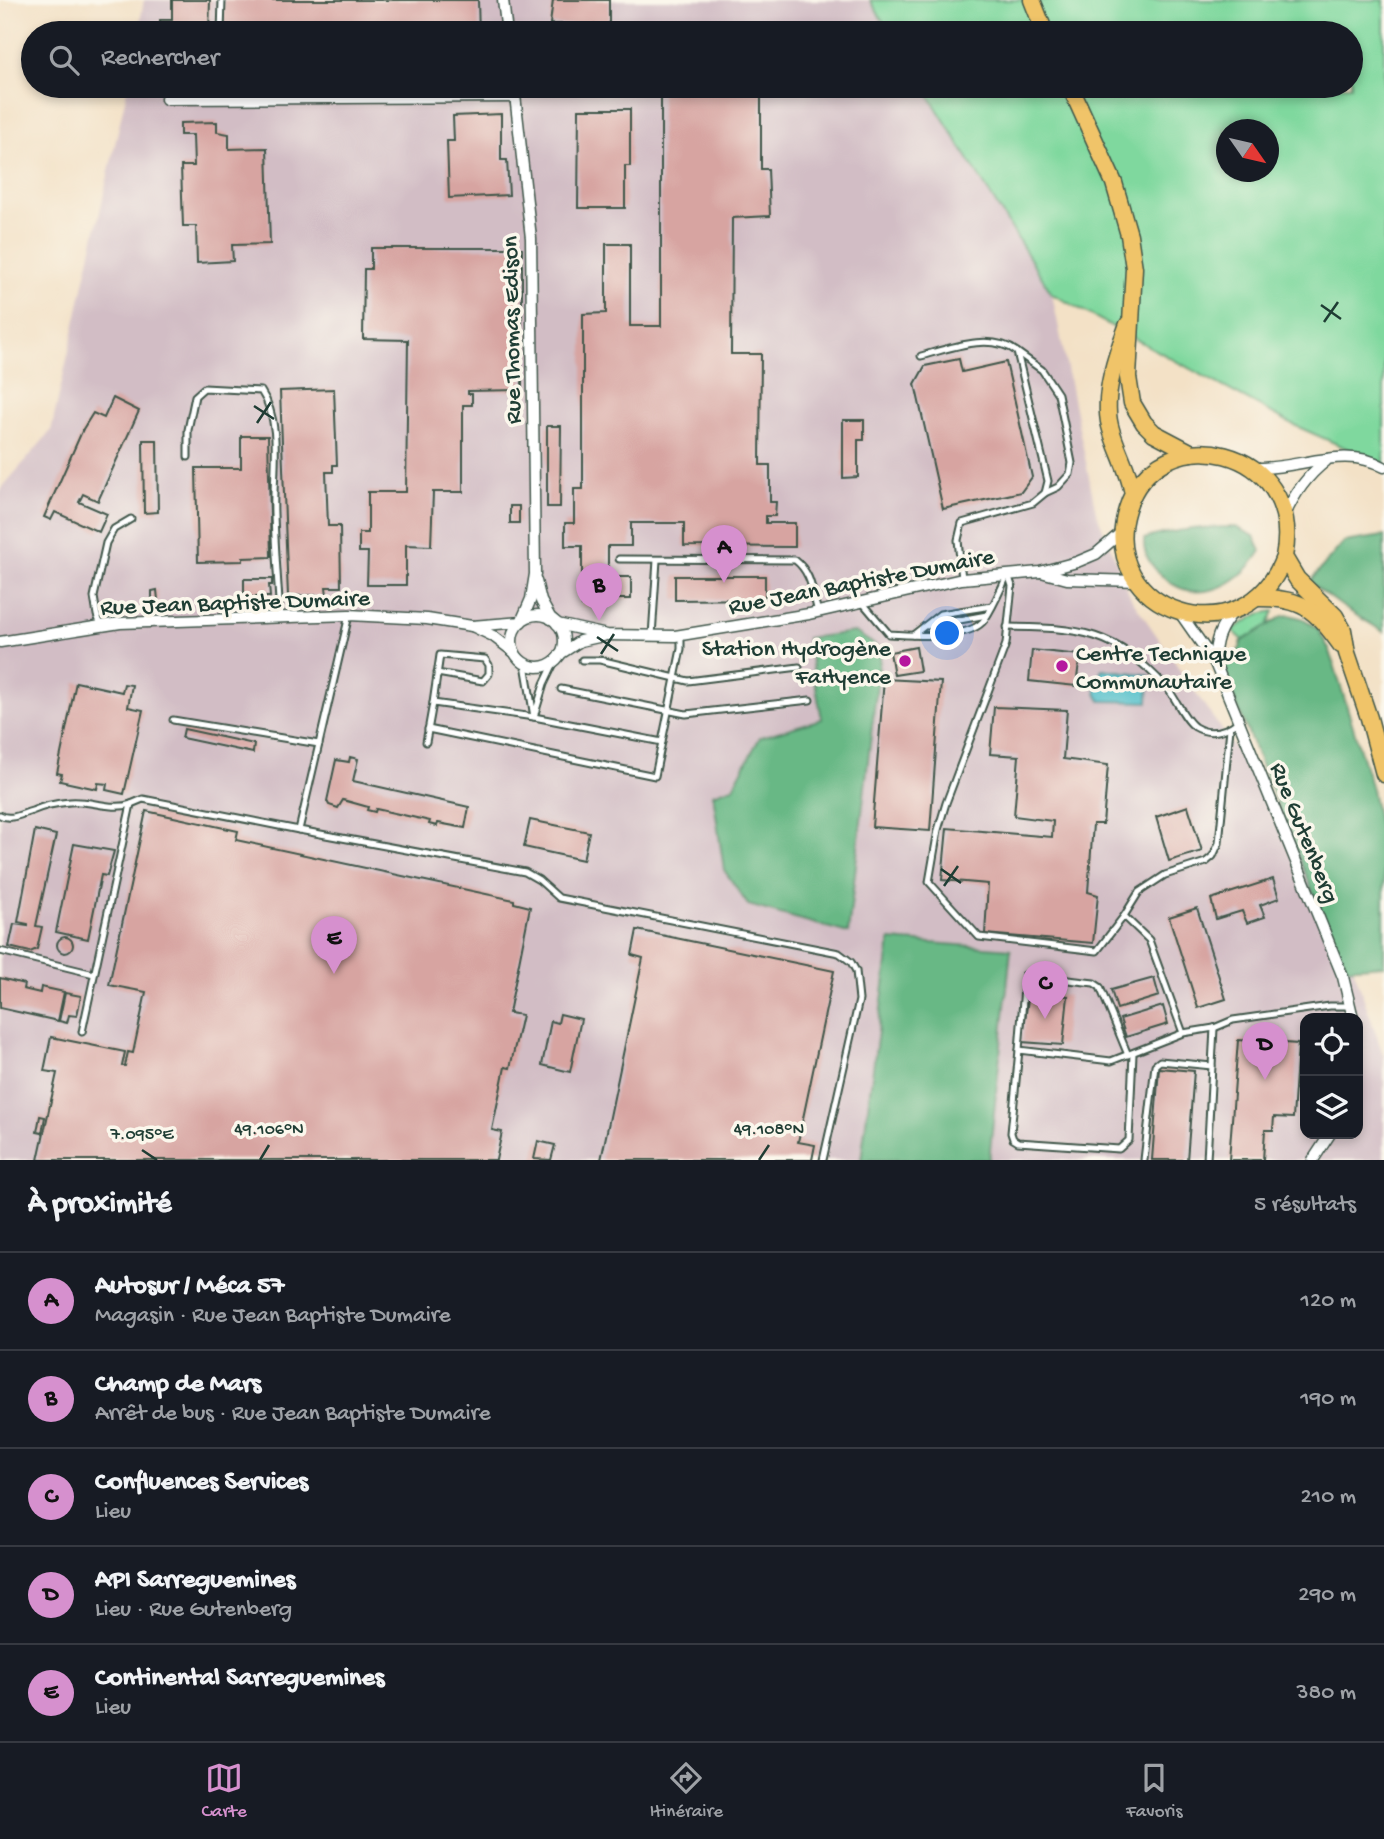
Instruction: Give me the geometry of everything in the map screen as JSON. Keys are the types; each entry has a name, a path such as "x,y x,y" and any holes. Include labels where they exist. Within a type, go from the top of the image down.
{"main road":[{"path":"1032,0 1040,21"},
{"path":"1076,98 1102,155 1123,209 1129,235 1134,268 1130,319 1132,345 1128,377 1132,403 1144,423 1154,433 1192,453"},
{"path":"1130,319 1120,344 1108,403 1109,425 1126,465 1133,494"},
{"path":"1192,453 1225,454 1254,468 1274,489 1285,515 1287,543 1273,579 1256,598 1234,611 1207,616 1180,613 1156,600 1137,581 1126,558 1123,531 1124,519 1133,494 1144,479 1174,458 1192,453"},
{"path":"1284,556 1297,579 1335,616 1343,630 1347,653 1384,774"},
{"path":"1256,598 1286,599 1306,606 1325,622 1347,653"}],"street":[{"path":"503,0 506,21"},
{"path":"166,99 257,98"},
{"name":"Rue Thomas Edison","path":"515,98 531,238 534,574 531,599 521,622"},
{"path":"1254,468 1272,469 1354,456 1369,459 1384,467"},
{"path":"1285,515 1299,487 1327,460"},
{"name":"Rue Jean Baptiste Dumaire","path":"554,622 607,635 681,635 818,612 962,579 1040,572 1096,554 1123,531"},
{"name":"Rue Jean Baptiste Dumaire","path":"1040,572 1067,579 1137,581"},
{"name":"Rue Thomas Edison","path":"534,574 541,601 554,622"},
{"path":"1215,663 1214,647 1217,637 1234,611"},
{"name":"Rue Gutenberg","path":"1180,613 1215,663 1235,725 1343,977 1352,1013"},
{"name":"Rue Jean Baptiste Dumaire","path":"0,642 101,625 280,617 349,615 427,619 472,626 521,622"},
{"path":"535,615 554,622 564,639 558,657 541,667 525,664 514,652 513,636 521,622 535,615"},
{"name":"Rue Jean Baptiste Dumaire","path":"472,626 493,636 514,652"},
{"name":"Rue Jean Baptiste Dumaire","path":"558,657 580,641 607,635"},
{"path":"1313,1160 1327,1139"}],"lane":[{"path":"221,21 222,0"},
{"path":"921,356 968,344 1006,343 1042,370 1058,394 1072,463 1070,474 1064,481 1033,503 962,523 958,540 962,579"},
{"path":"1017,352 1048,481 1045,493"},
{"path":"188,457 188,430 195,396 204,388 261,391 269,403 275,444 273,510 280,617"},
{"path":"101,625 94,597 106,543 114,529 131,519"},
{"path":"619,559 795,560 805,568 810,578 818,612"},
{"path":"652,636 657,560"},
{"path":"862,602 889,634 940,636 973,628 984,621 1008,574"},
{"path":"1007,627 1051,628 1097,635 1143,661 1175,697 1190,723 1196,728 1212,733 1235,725 1219,843 1213,856 1206,862 1165,875 1139,892 1097,951 979,937 929,882 941,821 1006,644 1007,627 1012,586 1008,574"},
{"path":"913,635 940,614 992,606"},
{"path":"299,830 349,615"},
{"path":"924,626 987,615"},
{"path":"428,729 655,776 681,649 681,635"},
{"path":"426,742 440,654 485,659 489,665 489,674 483,681 437,673"},
{"path":"534,717 544,684 558,657"},
{"path":"582,660 600,660 688,681 799,667"},
{"path":"525,664 534,717"},
{"path":"561,689 686,714 810,700"},
{"path":"433,703 534,717 662,742"},
{"path":"173,720 319,744"},
{"path":"0,815 11,818 71,801 123,807 143,799 524,873 539,880 559,898 839,953 851,962 856,971 859,1000 823,1160"},
{"path":"82,1032 131,804"},
{"path":"1124,916 1149,940 1183,1033"},
{"path":"0,951 94,974"},
{"path":"1024,975 1094,983 1100,987 1131,1054 1129,1140 1119,1149 1018,1142 1013,1139 1024,975"},
{"path":"1019,1050 1111,1061 1183,1033 1214,1028 1233,1020 1329,1006 1351,1006"},
{"path":"1207,1160 1214,1028"},
{"path":"1144,1160 1156,1066 1160,1061 1212,1066"}],"shaded area":[{"path":"144,0 870,0 883,21 140,21"},
{"path":"125,98 930,98 1052,294 1096,512 1131,598 1322,877 1384,1057 1384,1160 0,1160 0,490 51,431"}],"green space":[{"path":"870,0 1384,0 1384,465 1296,426 1052,294 930,98 1363,98 1363,21 883,21"},
{"path":"1236,527 1254,536 1261,551 1240,575 1228,584 1214,589 1186,590 1172,583 1158,572 1146,553 1144,539 1190,529"},
{"path":"1384,536 1384,632 1309,582 1344,542"},
{"path":"1274,611 1268,625 1243,640 1232,630 1259,614"},
{"path":"1283,616 1304,619 1318,629 1330,651 1372,789 1384,852 1384,965 1344,968 1227,681 1225,667 1240,648 1241,642"},
{"path":"855,632 881,649 848,933 748,905 724,870 713,794 733,787 760,737 822,719 807,638"},
{"path":"890,940 1011,949 989,1160 861,1160"}],"water":[{"path":"1102,669 1149,675 1148,702 1101,701 1096,686"}],"building":[{"path":"172,0 210,0 209,21 160,21 172,20"},
{"path":"224,0 478,0 479,21 223,21"},
{"path":"553,0 609,0 609,21 550,21"},
{"path":"661,98 761,98 761,169 768,169 770,216 732,218 731,354 761,354 760,465 770,465 770,502 776,502 775,516 766,516 766,523 795,523 795,547 684,546 684,523 631,523 631,546 608,546 608,577 631,577 631,599 594,599 594,606 582,606 582,546 565,546 565,523 574,523 574,489 583,489 583,314 606,313 606,244 630,244 630,326 661,326"},
{"path":"579,109 630,109 630,166 625,166 625,208 578,208"},
{"path":"501,114 501,160 507,160 509,195 449,198 447,141 454,141 453,116"},
{"path":"217,122 217,132 229,134 229,149 267,148 270,244 232,245 233,261 197,263 196,226 183,226 181,166 194,166 193,135 180,135 180,123"},
{"path":"371,248 522,248 522,390 468,391 468,394 472,394 472,405 463,405 463,492 433,492 431,546 406,545 406,585 367,585 368,552 359,552 359,533 368,533 368,492 406,492 408,340 363,339 364,269 371,269"},
{"path":"959,359 962,372 1006,362 1032,477 1021,492 943,509 915,384 925,366"},
{"path":"334,389 337,465 333,465 333,472 326,472 328,526 340,526 341,587 326,587 327,595 288,596 280,391"},
{"path":"113,398 139,411 98,501 83,494 79,502 107,514 99,532 55,512 51,520 44,517 83,429 93,413 104,418"},
{"path":"843,420 864,420 864,440 858,440 858,477 843,478"},
{"path":"547,426 561,426 560,507 547,507"},
{"path":"241,436 268,436 271,557 198,562 196,468 241,468"},
{"path":"143,440 157,440 158,512 144,513"},
{"path":"510,506 519,506 519,523 510,523"},
{"path":"675,576 765,576 765,599 675,600"},
{"path":"244,579 272,579 272,585 269,585 270,597 244,597"},
{"path":"157,590 158,600 152,600 152,591"},
{"name":"Station Hydrogène FaHyence","path":"916,647 920,671 894,675 890,652"},
{"path":"1032,650 1080,655 1076,686 1029,681"},
{"path":"884,679 941,682 930,831 872,827"},
{"path":"76,682 122,692 124,684 132,685 128,707 143,710 124,794 106,790 107,784 98,783 97,789 60,781 62,774 57,773"},
{"path":"994,707 1067,710 1063,759 1108,765 1103,824 1093,824 1088,892 1098,895 1093,943 985,934 988,884 942,880 947,828 1052,837 1053,821 1014,816 1019,756 990,754"},
{"path":"184,729 254,744 253,753 182,738"},
{"path":"350,757 358,759 353,781 469,807 465,828 438,823 437,826 429,824 430,821 376,809 375,812 367,810 368,807 343,800 338,808 329,805 327,801 336,760 349,762"},
{"path":"1188,806 1202,851 1169,861 1156,817"},
{"path":"146,811 238,831 236,840 514,900 514,903 530,907 509,1013 522,1015 510,1068 505,1067 492,1130 502,1132 496,1160 38,1160 57,1073 44,1071 51,1037 125,1052 122,1066 125,1066 128,1052 133,1053 146,992 109,985"},
{"path":"530,820 589,832 583,860 524,847"},
{"path":"35,830 56,835 36,926 42,927 37,949 30,952 9,947 14,924 28,926 18,922"},
{"path":"74,844 114,851 107,876 101,875 88,939 56,932"},
{"path":"1273,879 1279,898 1260,905 1265,917 1247,923 1242,911 1216,919 1211,899"},
{"path":"1197,908 1226,999 1198,1008 1169,917"},
{"path":"637,930 834,971 798,1142 815,1145 812,1160 601,1160 643,958 632,955"},
{"path":"65,937 71,939 71,951 65,953 59,951 57,945 59,939"},
{"path":"0,978 24,984 23,989 40,993 41,987 64,992 58,1021 0,1008"},
{"path":"1154,978 1159,996 1117,1009 1111,990"},
{"path":"1029,992 1068,996 1063,1045 1022,1042"},
{"path":"65,993 81,996 77,1016 69,1015 67,1023 59,1021"},
{"path":"1163,1006 1168,1024 1126,1037 1120,1019"},
{"path":"560,1014 581,1019 570,1072 542,1065 551,1021 558,1023"},
{"path":"1238,1040 1298,1044 1293,1118 1274,1117 1273,1130 1265,1130 1263,1160 1229,1160"},
{"path":"1159,1068 1194,1071 1187,1160 1152,1160"},
{"path":"40,1116 45,1117 42,1133 37,1132"},
{"path":"538,1141 555,1145 551,1160 534,1159"}],"place":[{"name":"Autosur / Méca 57","path":"724,583"},
{"name":"Champ de Mars","path":"599,621"},
{"name":"Station Hydrogène FaHyence","path":"905,661"},
{"name":"Centre Technique Communautaire","path":"1062,666"},
{"name":"Continental Sarreguemines","path":"334,974"},
{"name":"Confluences Services","path":"1045,1019"},
{"name":"API Sarreguemines","path":"1265,1080"}]}
